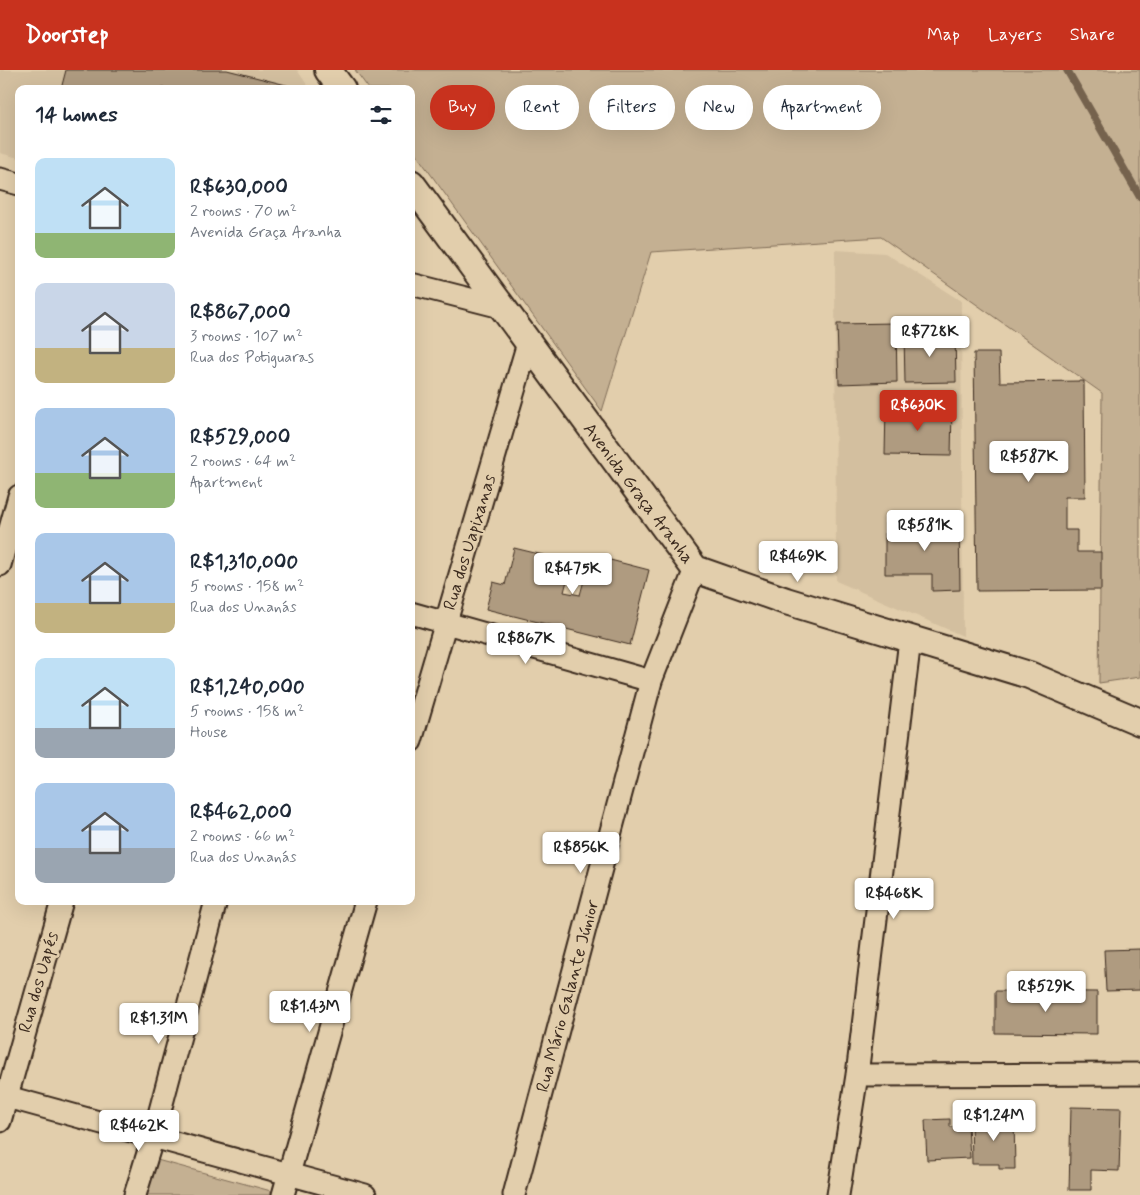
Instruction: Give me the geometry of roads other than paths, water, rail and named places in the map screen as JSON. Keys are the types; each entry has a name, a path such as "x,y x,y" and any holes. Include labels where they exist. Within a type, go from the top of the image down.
{"street":[{"path":"328,70 339,85"},
{"path":"0,179 15,183"},
{"name":"Avenida Graça Aranha","path":"415,189 695,569 786,601 1029,675 1140,722"},
{"path":"415,285 501,307"},
{"name":"Rua dos Uapixanas","path":"415,726 528,343"},
{"path":"0,565 14,500"},
{"name":"Rua Mário Galante Júnior","path":"514,1195 651,681 695,569"},
{"path":"415,614 651,681"},
{"path":"838,1195 857,1075 910,640"},
{"name":"Rua dos Uapés","path":"0,1121 3,1096 61,905"},
{"path":"135,1195 153,1137 215,905"},
{"path":"283,1195 365,905"},
{"path":"857,1075 1140,1074"},
{"path":"3,1096 365,1195"}],"waterway":[{"path":"1067,70 1140,197"}]}
